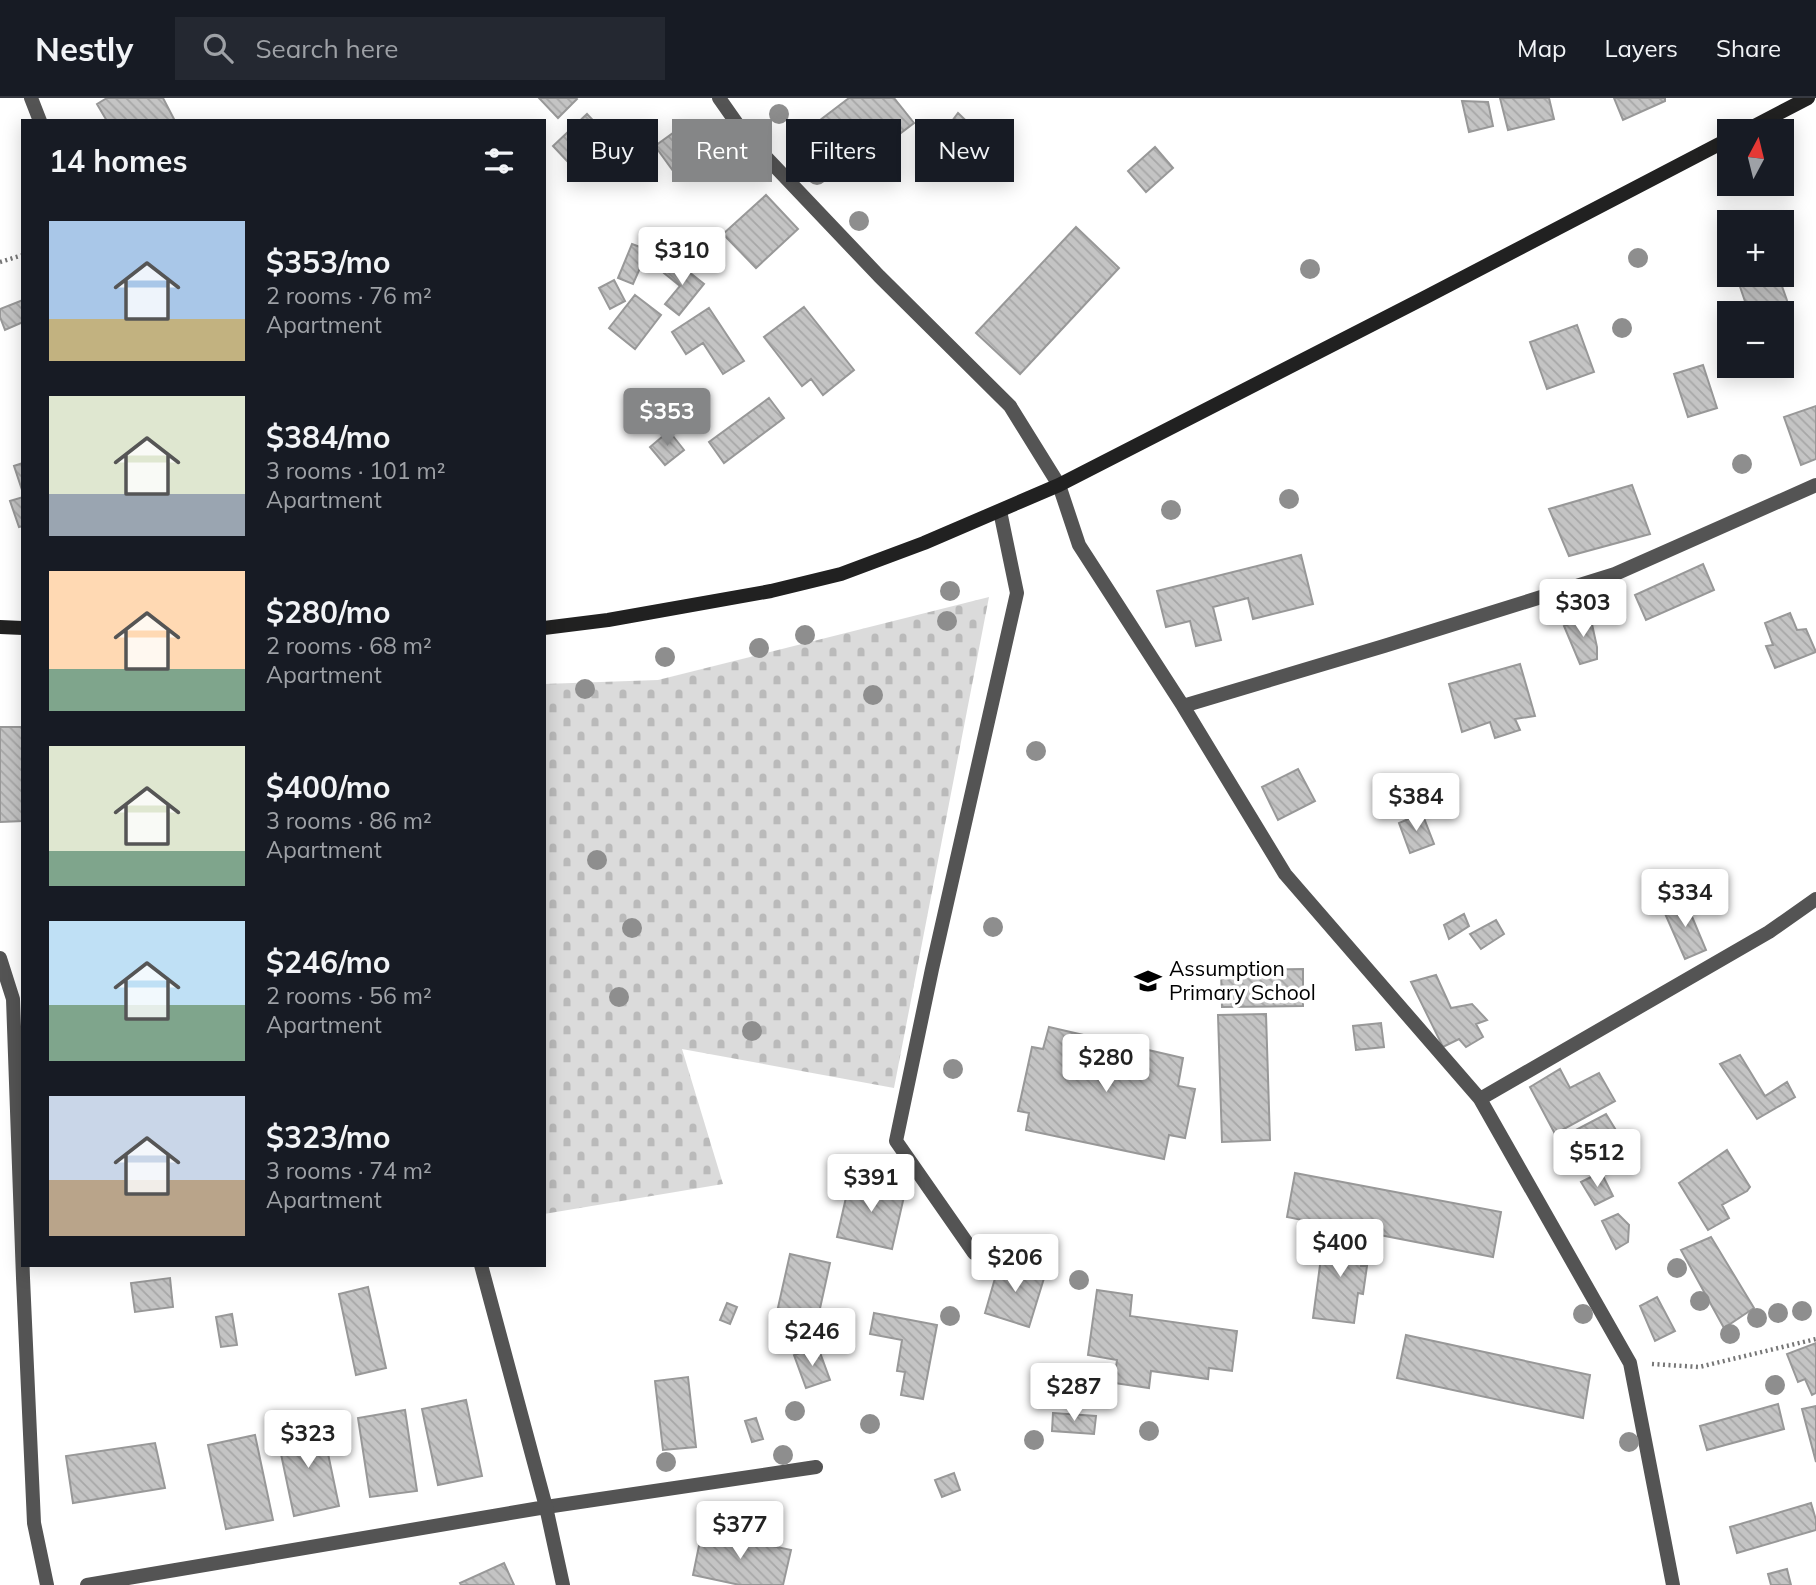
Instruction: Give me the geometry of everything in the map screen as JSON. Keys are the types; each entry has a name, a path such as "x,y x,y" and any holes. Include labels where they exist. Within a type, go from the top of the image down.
{"main road":[{"path":"1768,119 1808,98"},
{"path":"546,628 608,620 771,591 841,574 924,543 1059,485 1717,145"},
{"path":"0,627 21,628"}],"street":[{"path":"31,98 39,119"},
{"path":"719,98 754,145 879,276 1010,405 1059,485 1079,545 1183,706 1285,874 1480,1098 1630,1363 1673,1585"},
{"path":"1183,706 1615,574 1816,485"},
{"path":"974,1253 896,1141 1017,593 1000,511"},
{"path":"1480,1098 1769,932 1816,899"},
{"path":"0,958 13,999 21,1222"},
{"path":"23,1267 34,1523 47,1585"},
{"path":"482,1267 546,1507 563,1585"},
{"path":"87,1585 546,1507 816,1467"}],"path":[{"path":"0,262 21,256"},
{"path":"1630,1363 1699,1367 1816,1339"}],"green space":[{"path":"989,597 894,1088 682,1049 723,1184 546,1214 546,684 658,680"}],"building":[{"path":"107,98 163,98 174,119 106,119 97,104"},
{"path":"539,98 576,98 577,99 558,118"},
{"path":"849,98 894,98 914,123 901,133 901,119 822,119"},
{"path":"1500,98 1549,98 1554,119 1508,130"},
{"path":"1614,98 1665,98 1665,101 1623,120"},
{"path":"1462,101 1488,102 1493,126 1469,132"},
{"path":"958,113 964,119 954,119"},
{"path":"567,133 567,161 553,146"},
{"path":"672,134 672,169 658,150 658,144"},
{"path":"1155,147 1173,168 1146,192 1128,171"},
{"path":"766,195 798,229 756,268 723,234"},
{"path":"1076,227 1119,268 1020,374 976,333"},
{"path":"632,244 648,250 633,284 618,278"},
{"path":"674,260 704,284 679,315 665,304 680,286 664,273"},
{"path":"614,280 625,301 610,309 599,288"},
{"path":"1740,287 1782,287 1787,301 1745,301"},
{"path":"635,295 661,315 635,349 609,328"},
{"path":"21,301 21,323 5,330 0,309"},
{"path":"804,307 854,370 823,395 811,379 802,386 764,337"},
{"path":"709,308 744,361 723,374 703,343 686,354 672,332"},
{"path":"1577,325 1594,372 1547,389 1530,342"},
{"path":"1703,365 1717,408 1688,417 1674,374"},
{"path":"769,398 784,418 724,463 709,442"},
{"path":"1816,406 1816,459 1801,465 1784,417"},
{"path":"669,431 684,450 665,465 650,447"},
{"path":"21,464 21,487 14,466"},
{"path":"1632,485 1650,534 1569,556 1549,509"},
{"path":"21,498 21,526 19,527 10,501"},
{"path":"1301,555 1313,604 1253,619 1248,598 1213,607 1221,640 1196,646 1190,621 1166,627 1157,591"},
{"path":"1703,564 1714,590 1646,620 1635,595"},
{"path":"1790,613 1797,630 1806,629 1816,652 1775,668 1766,646 1773,645 1765,623"},
{"path":"1590,615 1597,659 1580,664 1564,626"},
{"path":"1520,664 1535,716 1515,719 1520,730 1495,738 1490,722 1462,732 1449,684"},
{"path":"0,727 21,727 21,821 0,822"},
{"path":"1298,769 1315,801 1278,820 1262,787"},
{"path":"1422,813 1434,844 1410,853 1399,823"},
{"path":"1685,900 1706,950 1685,959 1663,909"},
{"path":"1464,914 1469,926 1449,939 1444,925"},
{"path":"1496,920 1504,934 1481,949 1470,934"},
{"path":"1303,969 1303,1006 1222,1007 1221,970"},
{"path":"1436,975 1451,1008 1472,1004 1487,1020 1476,1024 1483,1037 1466,1047 1459,1039 1443,1047 1411,982"},
{"path":"1266,1014 1270,1140 1222,1142 1218,1015"},
{"path":"1381,1023 1384,1047 1356,1050 1353,1026"},
{"path":"1049,1027 1183,1058 1178,1086 1195,1089 1185,1138 1169,1135 1164,1159 1026,1130 1029,1113 1018,1111 1032,1047 1043,1049"},
{"path":"1740,1055 1765,1096 1787,1082 1795,1097 1757,1119 1720,1064"},
{"path":"1560,1069 1570,1088 1599,1073 1615,1101 1555,1134 1530,1087"},
{"path":"1606,1114 1617,1132 1581,1152 1572,1132"},
{"path":"1727,1150 1750,1187 1722,1205 1729,1218 1708,1230 1679,1183"},
{"path":"1601,1172 1613,1196 1595,1205 1581,1182"},
{"path":"1295,1173 1501,1212 1493,1257 1287,1217"},
{"path":"850,1180 905,1192 892,1249 837,1237"},
{"path":"1618,1214 1629,1225 1628,1242 1616,1249 1602,1221"},
{"path":"1324,1235 1365,1240 1361,1266 1367,1266 1363,1294 1358,1293 1354,1323 1313,1318"},
{"path":"1711,1237 1754,1308 1724,1328 1681,1250"},
{"path":"790,1254 830,1263 817,1322 777,1312"},
{"path":"1000,1261 1045,1275 1029,1327 985,1313"},
{"path":"170,1278 173,1307 135,1312 131,1283"},
{"path":"368,1287 386,1368 356,1375 339,1294"},
{"path":"1097,1290 1132,1295 1130,1316 1237,1331 1232,1371 1209,1368 1208,1379 1151,1371 1149,1388 1114,1383 1117,1360 1088,1355"},
{"path":"1657,1297 1675,1331 1655,1341 1640,1306"},
{"path":"727,1303 737,1307 730,1324 720,1320"},
{"path":"874,1313 937,1325 923,1399 901,1395 905,1372 897,1371 902,1340 870,1334"},
{"path":"232,1314 237,1345 221,1347 216,1317"},
{"path":"1406,1335 1590,1375 1583,1418 1397,1378"},
{"path":"1816,1343 1816,1393 1812,1395 1805,1379 1798,1382 1787,1354"},
{"path":"818,1347 830,1380 806,1388 794,1355"},
{"path":"1061,1375 1107,1377 1106,1403 1060,1401"},
{"path":"688,1377 696,1447 663,1450 655,1381"},
{"path":"466,1400 482,1476 438,1485 422,1409"},
{"path":"1778,1404 1784,1429 1707,1450 1700,1426"},
{"path":"1816,1406 1816,1462 1802,1409"},
{"path":"405,1410 417,1491 370,1497 358,1418"},
{"path":"1053,1413 1096,1416 1094,1434 1052,1431"},
{"path":"756,1418 763,1439 752,1442 745,1421"},
{"path":"322,1425 339,1506 294,1516 277,1435"},
{"path":"255,1435 273,1520 226,1529 208,1445"},
{"path":"155,1443 165,1488 73,1503 66,1456"},
{"path":"954,1473 960,1490 942,1497 935,1480"},
{"path":"1811,1503 1816,1530 1737,1553 1730,1527"},
{"path":"702,1531 791,1550 783,1585 740,1585 693,1575"},
{"path":"504,1563 514,1585 460,1583"},
{"path":"1787,1569 1791,1585 1771,1585 1768,1574"}],"place":[{"name":"Assumption Primary School","path":"1148,981"}]}
